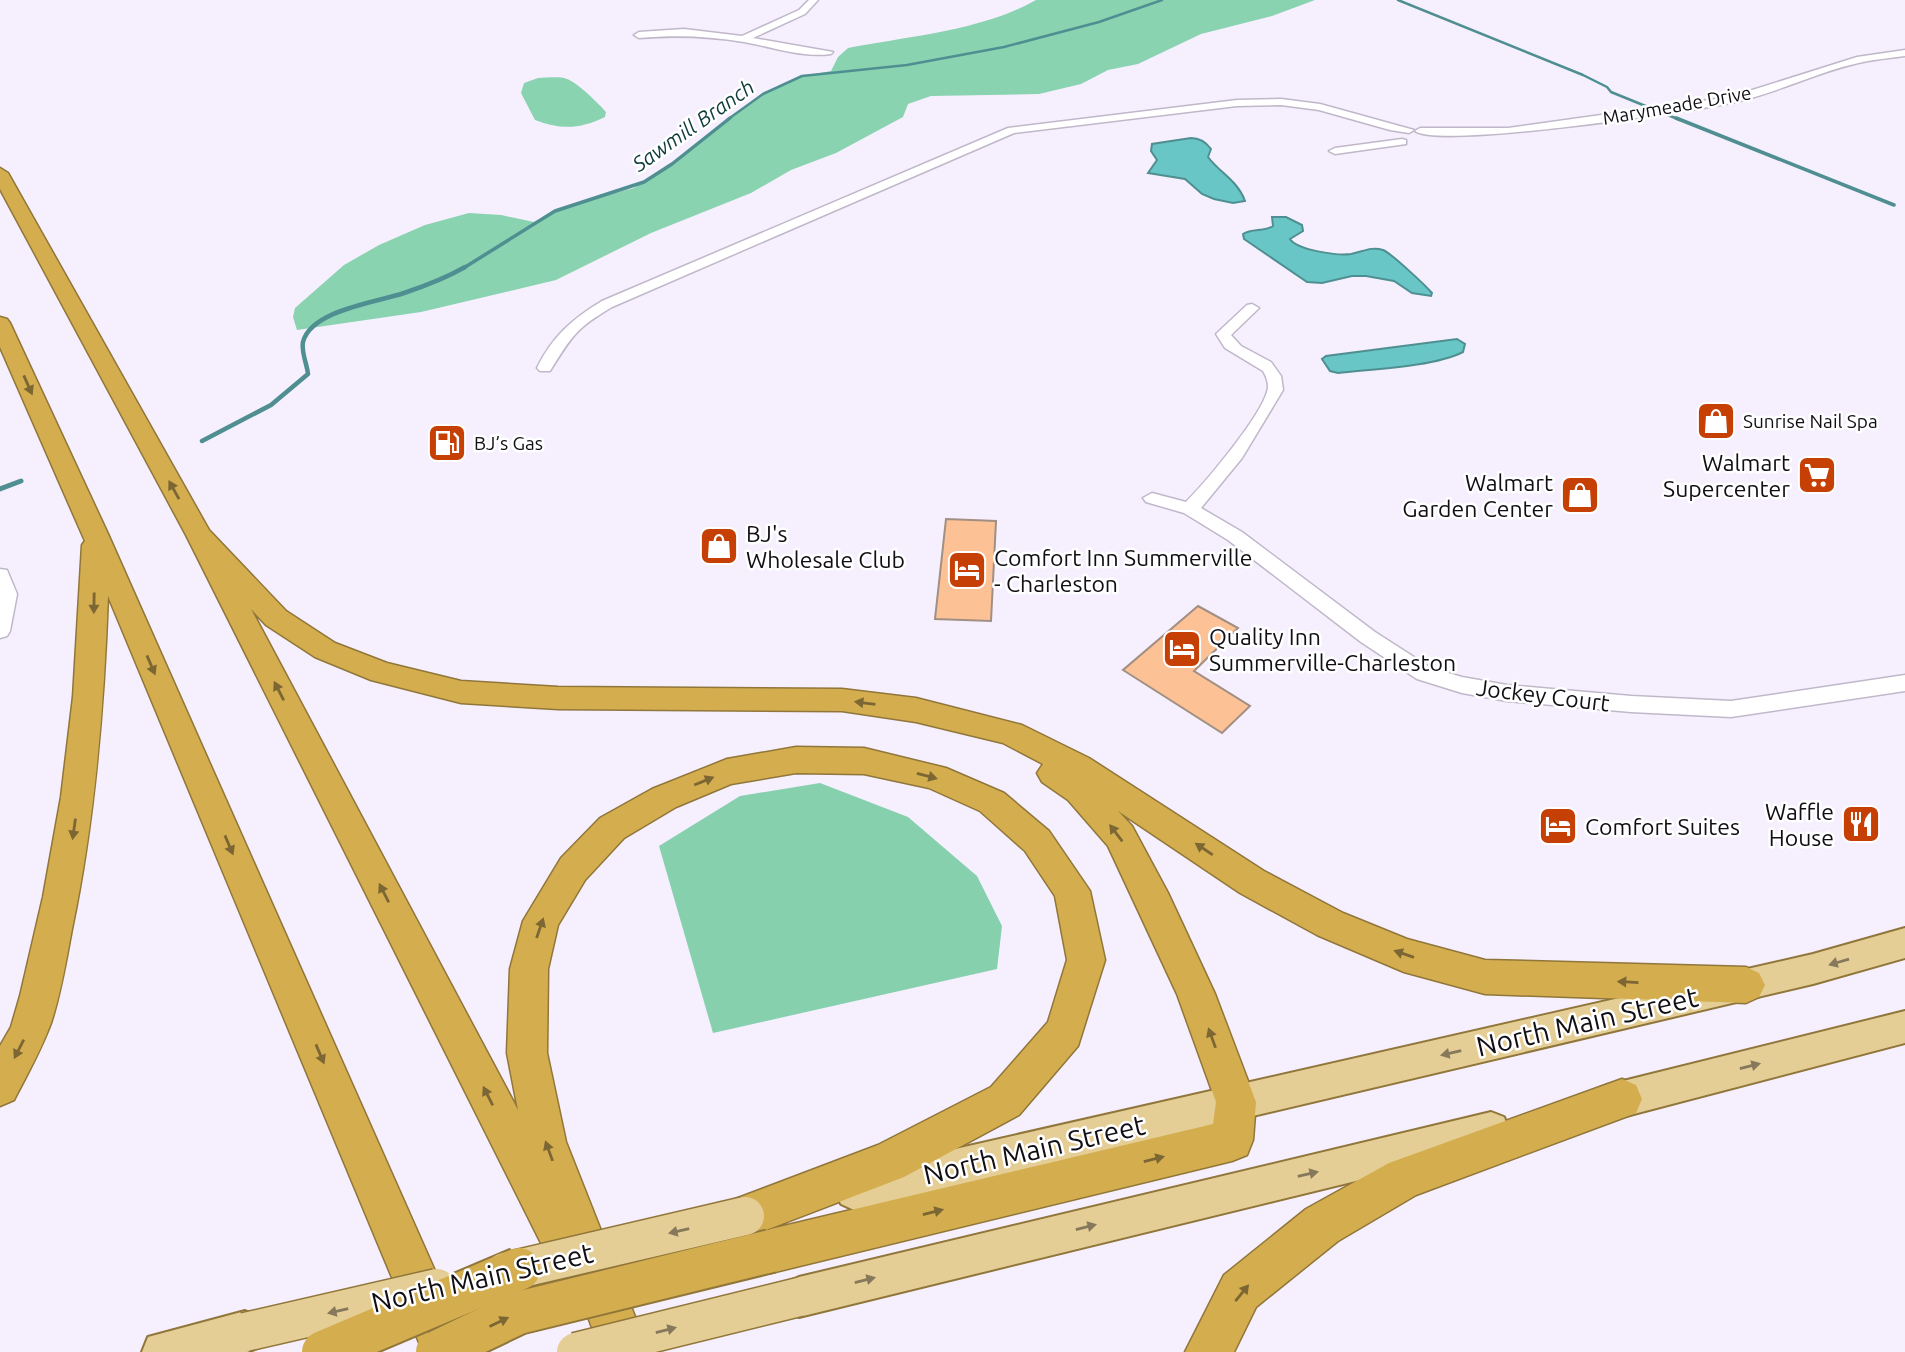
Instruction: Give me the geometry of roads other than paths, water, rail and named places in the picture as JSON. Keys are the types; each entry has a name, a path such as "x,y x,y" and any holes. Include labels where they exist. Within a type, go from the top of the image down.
{"highway":[{"path":"0,173 199,536 623,1352"},
{"path":"0,323 95,534 447,1352"},
{"path":"0,1086 31,1025 57,919 73,835 88,726 94,638 95,534"},
{"path":"199,536 276,618 325,650 381,672 461,692 558,698 842,700 916,710 1011,733 1078,767 1252,882 1330,924 1404,955 1485,977 1746,985"},
{"path":"437,1352 518,1313 1232,1140 1236,1102 1196,994 1120,836 1080,791 1019,750 916,710"},
{"path":"623,1352 545,1142 527,1053 529,970 541,921 573,869 612,828 664,797 727,772 796,760 864,761 935,777 992,802 1037,841 1072,891 1086,960 1064,1033 1005,1101 889,1162 745,1216"},
{"path":"1209,1352 1240,1292 1322,1225 1404,1178 1622,1099"},
{"path":"407,1256 425,1352"},
{"path":"323,1352 519,1269"}],"main road":[{"name":"North Main Street","path":"163,1352 1746,985 1905,943"},
{"path":"576,1352 1622,1099 1905,1027"}],"street":[{"path":"743,39 802,12 814,0"},
{"path":"639,35 684,32 743,39 804,51 828,52"},
{"name":"Marymeade Drive","path":"1415,131 1486,132 1533,128 1731,100 1860,59 1905,53"},
{"path":"545,368 555,344 566,331 607,304 1012,130 1261,102 1301,103 1415,131"},
{"path":"1357,117 1396,138 1416,145"},
{"path":"1332,148 1396,138 1415,131"},
{"name":"Marymeade Drive","path":"1415,131 1432,136 1433,142 1486,132"},
{"path":"1190,509 1220,478 1246,442 1275,389 1274,376 1267,366 1237,350 1237,341 1258,311"},
{"name":"Jockey Court","path":"1153,498 1190,509 1235,536 1368,637 1424,674 1462,685 1507,693 1619,703 1731,709 1905,683"},
{"path":"0,575 8,594 0,631"}],"waterway":[{"name":"Sawmill Branch","path":"727,120 763,94 802,76 907,65 1004,47 1099,22 1162,0"},
{"path":"1398,0 1583,75 1607,87 1611,92 1680,120"},
{"name":"Sawmill Branch","path":"462,269 555,211 644,182 672,164 730,118"},
{"path":"1676,118 1894,205"},
{"name":"Sawmill Branch","path":"202,441 271,405 308,374 303,342 309,331 319,322 347,309 428,285 465,267"},
{"name":"Sawmill Branch","path":"0,489 21,481"}],"place":[{"name":"Sunrise Nail Spa","path":"1716,421"},
{"name":"BJ’s Gas","path":"447,443"},
{"name":"Walmart Supercenter","path":"1817,475"},
{"name":"Walmart Garden Center","path":"1580,495"},
{"name":"BJ's Wholesale Club","path":"719,546"},
{"name":"Comfort Inn Summerville - Charleston","path":"967,570"},
{"name":"Quality Inn Summerville-Charleston","path":"1182,649"},
{"name":"Waffle House","path":"1861,824"},
{"name":"Comfort Suites","path":"1558,826"}]}
